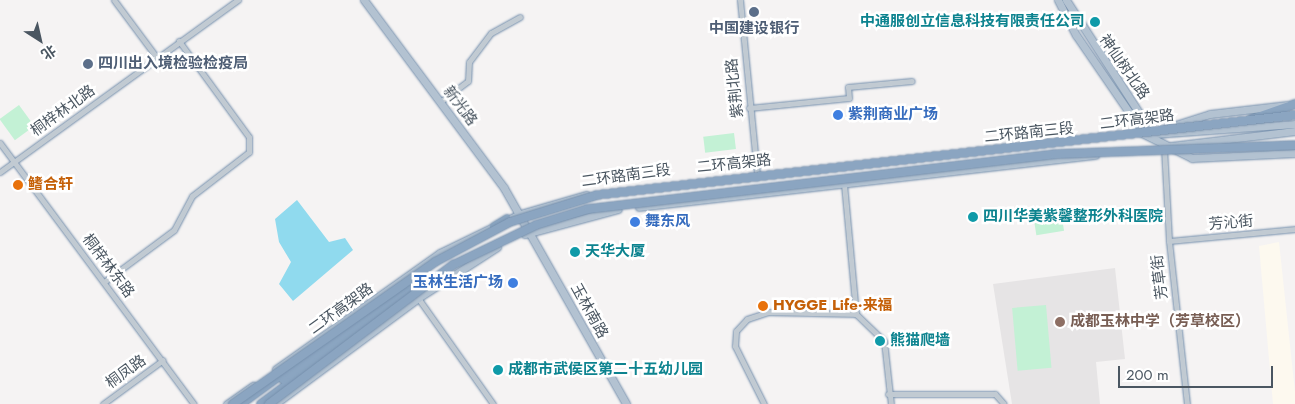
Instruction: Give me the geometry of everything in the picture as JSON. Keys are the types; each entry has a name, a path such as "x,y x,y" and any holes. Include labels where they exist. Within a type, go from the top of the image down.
{"highway":[{"path":"1252,127 1295,104"},
{"name":"二环高架路","path":"233,404 358,313 453,252 510,222 597,195 1252,127 1295,114"},
{"name":"二环高架路","path":"268,404 453,265 536,225 614,203 1055,154 1286,146 1295,149"},
{"path":"241,404 411,280 507,219"},
{"path":"268,404 395,307 454,267 496,248"},
{"path":"250,404 453,252"},
{"path":"261,404 453,265"}],"main road":[{"name":"新光路","path":"364,0 440,102 520,214 530,232"},
{"path":"1058,0 1076,35 1148,134 1210,114 1295,104"},
{"name":"神仙树北路","path":"1066,0 1148,134 1164,147"},
{"name":"二环路南三段","path":"227,404 424,262 520,214 614,190 1148,134 1295,124"},
{"name":"二环路南三段","path":"275,404 418,298 496,248 530,232 612,210 1164,147 1252,127 1295,131"},
{"path":"1164,147 1192,158 1295,149"},
{"name":"玉林南路","path":"530,232 626,404"},
{"path":"271,373 303,358"}],"street":[{"path":"114,0 158,58"},
{"name":"桐梓林北路","path":"0,172 238,0"},
{"name":"紫荆北路","path":"740,0 749,108 757,174"},
{"path":"440,102 468,81 469,62 490,33 520,16"},
{"path":"104,282 174,230 192,196 249,152 249,137 180,41"},
{"path":"749,108 849,98 848,87 912,81"},
{"name":"桐梓林东路","path":"0,143 194,404"},
{"name":"芳草街","path":"1164,147 1168,241 1187,404"},
{"path":"844,184 856,314 884,341 888,394 891,404"},
{"name":"芳沁街","path":"1168,241 1295,229"},
{"path":"418,298 493,404"},
{"path":"764,404 734,346 736,331 748,319 768,312 856,314"},
{"name":"桐凤路","path":"104,404 163,360"},
{"path":"888,394 995,394 1004,404"}],"shaded area":[{"path":"1279,242 1295,404 1273,404 1259,246"},
{"name":"成都玉林中学（芳草校区）","path":"1115,268 1125,359 1096,362 1100,404 1012,404 993,284"}],"green space":[{"path":"19,105 34,126 15,140 0,119"},
{"path":"734,133 736,149 705,153 703,137"},
{"path":"1062,218 1064,231 1036,235 1034,222"},
{"path":"1046,305 1051,368 1018,371 1012,308"}],"water":[{"path":"297,200 329,242 345,238 353,250 293,301 279,284 291,262 279,242 275,219"}],"place":[{"name":"中国建设银行","path":"754,12"},
{"name":"中通服创立信息科技有限责任公司","path":"1095,22"},
{"name":"四川出入境检验检疫局","path":"88,64"},
{"name":"紫荆商业广场","path":"838,115"},
{"name":"鳍合轩","path":"18,185"},
{"name":"四川华美紫馨整形外科医院","path":"973,217"},
{"name":"舞东风","path":"635,222"},
{"name":"天华大厦","path":"575,252"},
{"name":"玉林生活广场","path":"513,283"},
{"name":"HYGGE Life·来福","path":"763,306"},
{"name":"成都玉林中学（芳草校区）","path":"1060,322"},
{"name":"熊猫爬墙","path":"880,341"},
{"name":"成都市武侯区第二十五幼儿园","path":"498,370"}]}
